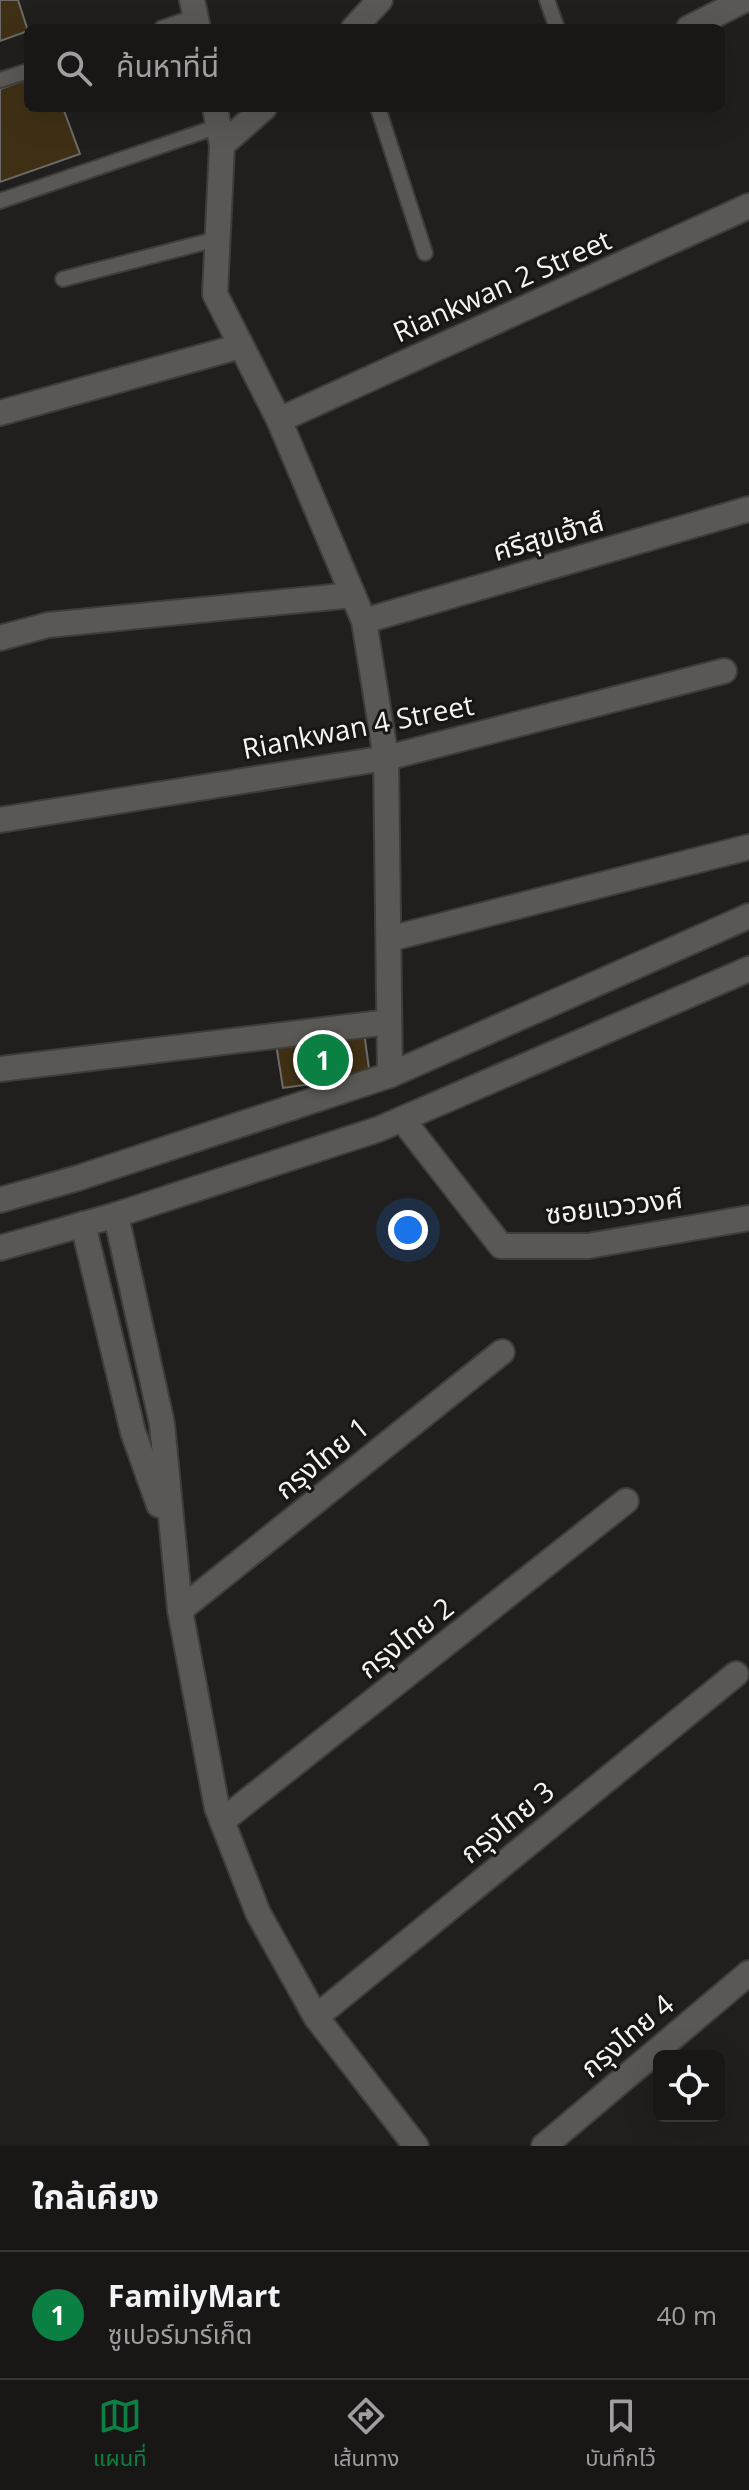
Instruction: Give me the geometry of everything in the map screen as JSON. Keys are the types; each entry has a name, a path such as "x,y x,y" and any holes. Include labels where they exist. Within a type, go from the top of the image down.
{"street":[{"path":"358,24 380,0"},
{"path":"697,24 744,0"},
{"path":"254,112 218,127 215,294 279,420 364,621 386,758 390,1075"},
{"name":"Riankwan 2 Street","path":"279,420 749,206"},
{"path":"0,413 241,346"},
{"name":"ศรีสุขเฮ้าส์","path":"364,621 749,509"},
{"path":"0,638 48,625 353,595"},
{"name":"Riankwan 4 Street","path":"0,820 386,758 724,671"},
{"path":"389,939 749,847"},
{"path":"0,1200 78,1178 390,1075 749,916"},
{"path":"0,1248 116,1215 402,1119 749,969"},
{"path":"0,1069 389,1022"},
{"name":"ซอยแวววงศ์","path":"402,1119 501,1246 588,1246 749,1218"},
{"path":"116,1215 162,1424 170,1538 180,1610 222,1821 258,1913 316,2017 416,2146"},
{"path":"83,1224 133,1432 170,1538"},
{"name":"กรุงไทย 1","path":"180,1610 502,1352"},
{"name":"กรุงไทย 2","path":"222,1821 626,1501"},
{"name":"กรุงไทย 3","path":"316,2017 736,1674"},
{"name":"กรุงไทย 4","path":"544,2146 749,1973"}],"lane":[{"path":"547,0 556,24"},
{"path":"172,24 195,15"},
{"path":"0,80 24,72"},
{"path":"379,112 425,253"},
{"path":"0,201 218,127"},
{"path":"63,279 217,239"}],"building":[{"path":"0,0 18,0 26,24 24,32 0,41"},
{"path":"24,80 24,112 64,112 80,154 0,182 0,89"},
{"path":"364,1032 370,1076 283,1088 276,1044"}],"place":[{"name":"FamilyMart","path":"323,1060"}]}
